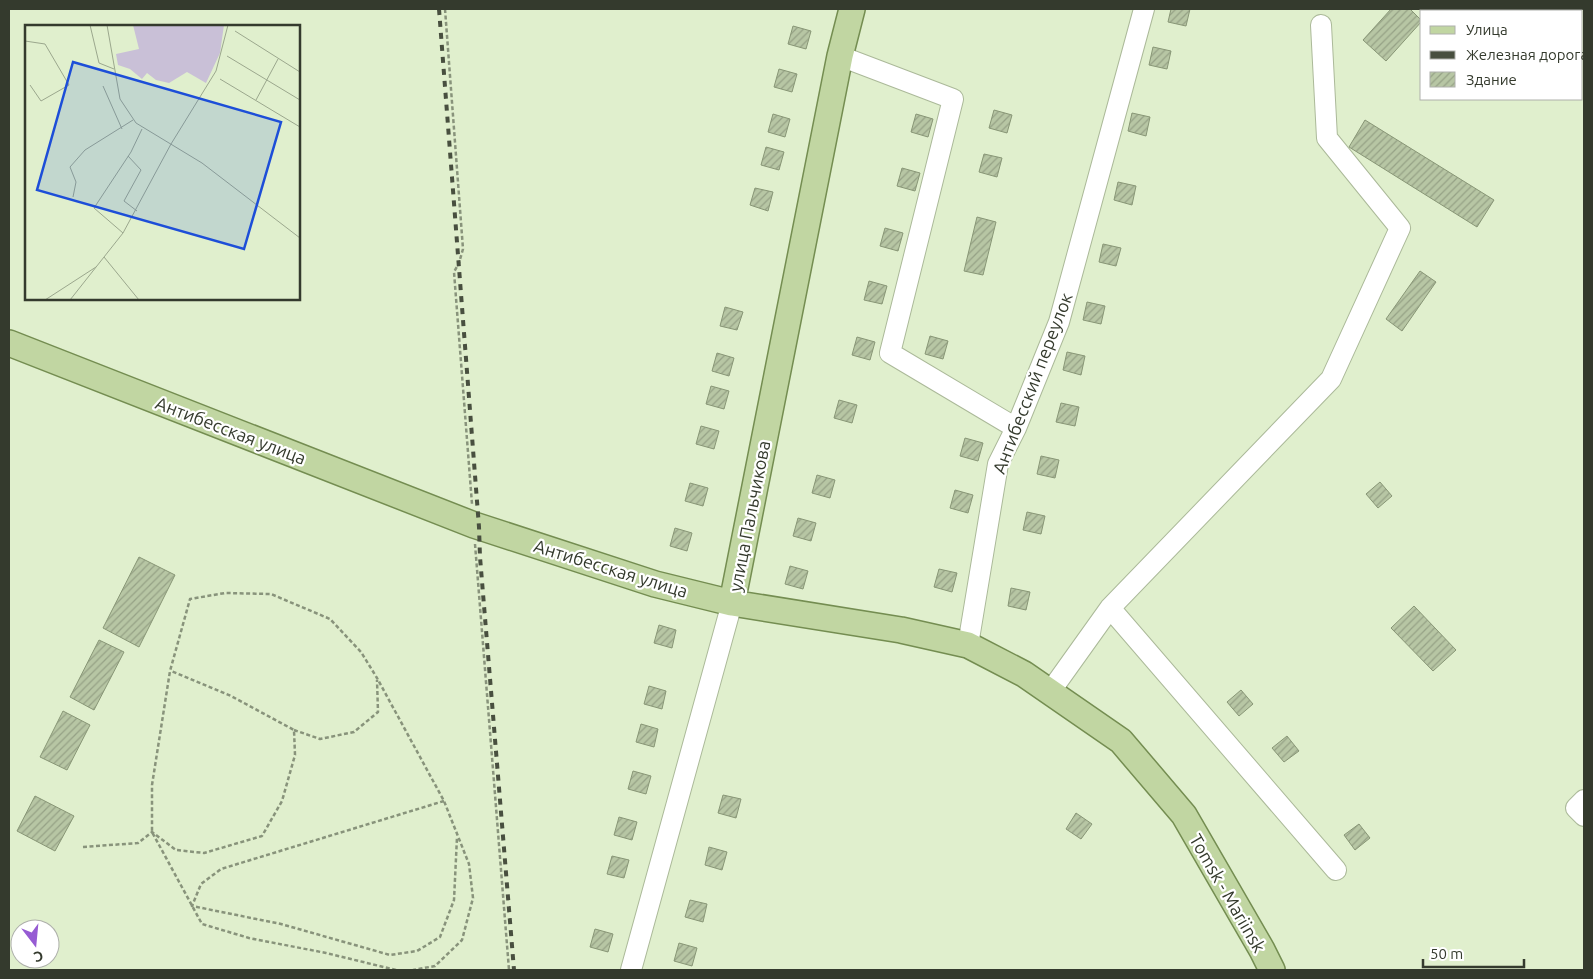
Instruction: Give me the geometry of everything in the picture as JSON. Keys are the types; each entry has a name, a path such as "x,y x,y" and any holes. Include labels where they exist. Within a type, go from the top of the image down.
{"main road":[{"name":"улица Пальчикова","path":"732,603 840,56 852,9"},
{"name":"Антибесская улица","path":"9,343 474,525 655,584 732,603 901,630 968,645 1024,674 1121,741 1184,816"},
{"name":"Tomsk - Mariinsk","path":"1184,816 1272,970"}],"street":[{"name":"Антибесский переулок","path":"968,645 998,464 1016,428 1059,322 1144,9"},
{"path":"1050,692 1110,608 1331,379 1400,228 1327,138 1321,25"},
{"path":"840,56 953,99 890,353 1016,428"},
{"name":"улица Пальчикова","path":"631,970 732,603"},
{"path":"1110,608 1336,870"},
{"path":"1584,800 1576,808 1584,816"}],"path":[{"path":"445,9 463,249 454,272 509,970"},
{"path":"396,970 326,953 248,938 202,924 192,906 152,832 152,785 170,670 190,598 225,593 271,594 330,619 360,652 377,678 444,801 469,864 472,898 462,940 435,966 413,970"},
{"path":"170,670 231,696 294,730 320,739 354,732 378,712 377,678"},
{"path":"152,832 176,850 204,853 262,836 282,801 295,755 294,730"},
{"path":"192,906 201,884 221,869 444,801"},
{"path":"83,848 138,842 152,832"},
{"path":"192,906 281,924 390,955 417,951 440,937 454,900 458,835"}],"building":[{"path":"1171,9 1190,9 1186,26 1168,22"},
{"path":"1391,9 1410,9 1420,19 1420,23 1386,61 1363,40"},
{"path":"793,26 811,31 806,49 788,44"},
{"path":"1153,47 1171,51 1167,69 1149,65"},
{"path":"779,69 797,74 792,92 774,87"},
{"path":"994,110 1012,115 1007,133 989,128"},
{"path":"1132,113 1150,117 1146,136 1128,131"},
{"path":"773,114 790,119 785,137 768,132"},
{"path":"916,114 933,119 928,137 911,132"},
{"path":"1365,120 1494,200 1477,227 1349,147"},
{"path":"766,147 784,152 779,170 761,165"},
{"path":"984,154 1002,158 997,177 979,172"},
{"path":"902,168 920,173 915,191 897,186"},
{"path":"1118,182 1136,186 1132,205 1114,200"},
{"path":"755,188 773,192 768,211 750,205"},
{"path":"977,217 996,222 983,275 964,271"},
{"path":"885,228 903,233 898,251 880,246"},
{"path":"1103,244 1121,248 1116,266 1099,262"},
{"path":"1420,271 1436,282 1402,331 1386,319"},
{"path":"869,281 887,286 882,304 864,300"},
{"path":"1087,302 1105,306 1101,324 1083,320"},
{"path":"725,307 743,312 737,330 720,326"},
{"path":"930,336 948,341 943,359 925,354"},
{"path":"857,337 875,342 870,360 852,355"},
{"path":"1067,352 1085,356 1081,375 1063,370"},
{"path":"717,353 734,358 729,376 712,371"},
{"path":"711,386 729,391 724,409 706,404"},
{"path":"839,400 857,405 852,423 834,418"},
{"path":"1061,403 1079,407 1075,426 1056,422"},
{"path":"701,426 719,431 714,449 696,444"},
{"path":"965,438 983,443 978,461 960,456"},
{"path":"1041,456 1059,460 1055,478 1037,474"},
{"path":"817,475 835,480 830,498 812,493"},
{"path":"1380,482 1392,496 1378,508 1366,494"},
{"path":"690,483 708,488 703,506 685,501"},
{"path":"955,490 973,495 968,513 950,508"},
{"path":"1027,512 1045,516 1041,534 1023,530"},
{"path":"798,518 816,523 811,541 793,536"},
{"path":"675,528 692,533 687,551 670,546"},
{"path":"139,557 175,575 139,647 103,628"},
{"path":"790,566 808,571 803,589 785,584"},
{"path":"939,569 957,573 952,592 934,587"},
{"path":"1011,588 1030,592 1026,610 1008,606"},
{"path":"1414,606 1456,650 1433,671 1391,628"},
{"path":"659,625 676,630 672,648 654,643"},
{"path":"99,640 124,652 94,710 70,697"},
{"path":"649,686 666,691 662,709 644,704"},
{"path":"1241,690 1253,704 1239,716 1227,702"},
{"path":"63,711 90,725 67,770 40,757"},
{"path":"641,724 658,729 654,747 636,742"},
{"path":"1287,736 1299,751 1284,762 1272,748"},
{"path":"633,771 651,776 646,794 628,789"},
{"path":"723,795 741,799 736,818 718,813"},
{"path":"35,796 74,816 55,851 17,831"},
{"path":"1076,813 1092,824 1081,839 1066,829"},
{"path":"619,817 637,822 632,840 614,835"},
{"path":"1359,824 1370,838 1355,850 1344,835"},
{"path":"709,847 727,852 722,870 705,865"},
{"path":"612,856 629,860 624,878 607,874"},
{"path":"690,900 707,904 703,922 685,917"},
{"path":"595,929 613,934 608,952 590,947"},
{"path":"679,943 697,948 692,966 674,961"}],"railway":[{"path":"439,9 480,557 514,970"}]}
